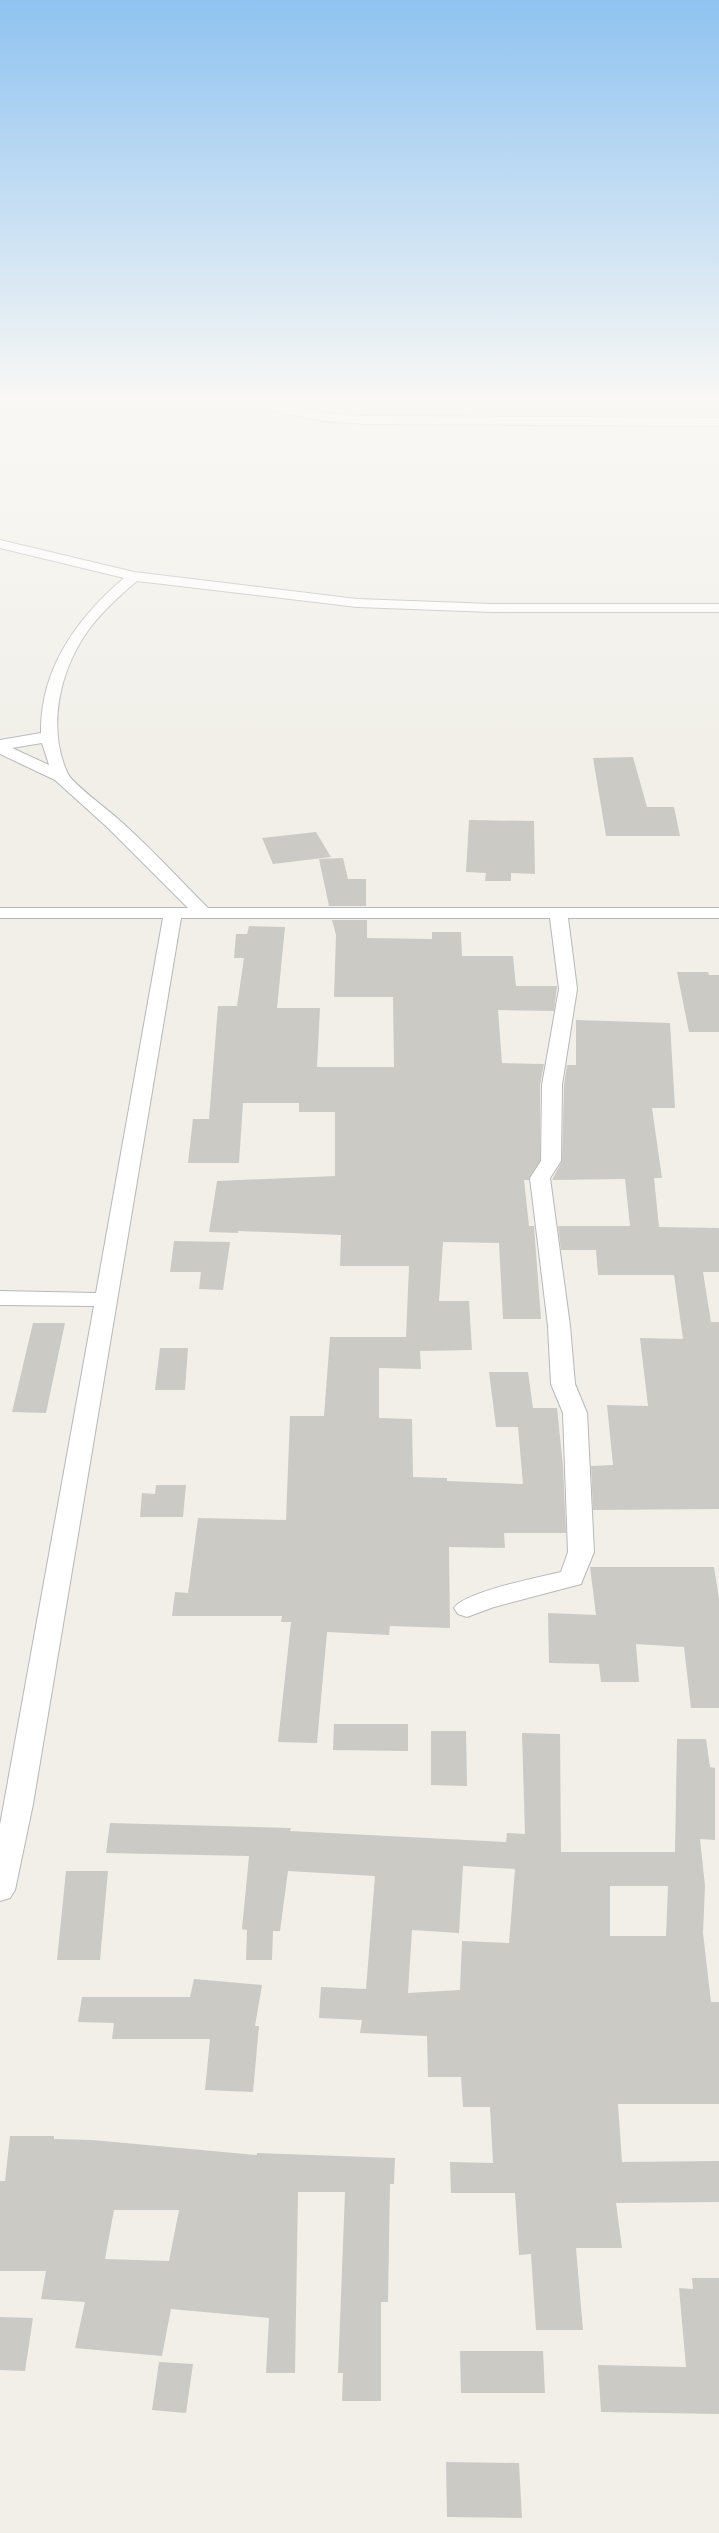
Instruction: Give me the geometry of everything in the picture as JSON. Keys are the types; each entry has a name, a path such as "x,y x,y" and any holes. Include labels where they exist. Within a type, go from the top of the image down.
{"street":[{"path":"0,544 134,576 357,603 492,608 719,608"},
{"path":"61,777 48,737 56,680 68,647 96,609 134,576"},
{"path":"0,745 48,737"},
{"path":"0,748 61,777 108,818 204,913"},
{"path":"0,913 559,915 719,913"},
{"path":"0,1890 19,1804 173,913"},
{"path":"467,1608 487,1600 572,1578 580,1552 575,1413 563,1384 559,1326 540,1178 551,1160 552,1085 568,989 559,915"},
{"path":"0,1298 106,1300"}],"building":[{"path":"633,757 647,807 674,807 680,836 606,836 593,758"},
{"path":"469,820 534,821 535,874 511,873 511,881 485,881 486,873 466,872"},
{"path":"316,832 331,857 273,864 262,838"},
{"path":"343,858 348,879 366,879 366,906 329,906 319,859"},
{"path":"332,920 367,920 367,938 432,939 432,932 461,932 462,956 513,956 516,986 557,986 554,1011 498,1010 502,1063 544,1064 540,1085 540,1161 529,1180 524,1180 529,1226 534,1226 541,1319 503,1319 499,1243 443,1242 439,1301 469,1301 472,1350 420,1351 421,1369 379,1368 379,1418 412,1419 413,1477 447,1478 447,1481 523,1484 518,1427 496,1427 489,1372 528,1372 533,1408 557,1408 563,1466 566,1533 504,1533 505,1548 449,1547 450,1628 390,1626 389,1635 327,1632 317,1743 278,1742 291,1622 281,1622 282,1616 172,1616 175,1592 188,1593 198,1518 286,1520 290,1416 324,1416 330,1337 406,1337 409,1266 340,1266 341,1235 238,1231 238,1233 209,1232 217,1181 335,1176 335,1112 299,1112 299,1103 243,1103 239,1163 188,1163 193,1119 209,1119 218,1006 237,1006 244,958 234,958 236,934 247,934 249,926 285,927 277,1008 320,1008 317,1067 394,1067 393,997 334,997 336,935"},
{"path":"677,972 708,972 709,975 719,975 719,1032 689,1032"},
{"path":"576,1020 670,1023 675,1108 652,1108 662,1178 654,1178 659,1227 719,1228 719,1272 703,1272 711,1322 719,1322 719,1509 593,1510 591,1466 613,1465 607,1405 648,1406 640,1338 683,1339 674,1275 598,1275 596,1250 561,1250 558,1226 630,1226 625,1179 552,1180 562,1161 564,1085 567,1065 576,1065"},
{"path":"174,1241 230,1242 223,1290 199,1289 201,1272 170,1272"},
{"path":"33,1323 65,1323 46,1413 12,1412"},
{"path":"160,1348 188,1348 185,1390 155,1390"},
{"path":"156,1485 186,1485 183,1517 140,1517 142,1493 155,1494"},
{"path":"590,1567 714,1567 719,1599 719,1708 691,1708 684,1647 636,1644 639,1682 601,1682 599,1664 549,1663 548,1613 596,1615"},
{"path":"334,1724 408,1724 408,1751 333,1750"},
{"path":"431,1731 466,1731 467,1786 431,1785"},
{"path":"522,1733 560,1734 561,1852 675,1852 677,1739 706,1739 710,1767 715,1768 715,1840 700,1839 705,1886 703,1933 711,2002 719,2002 719,2104 618,2104 622,2162 719,2161 719,2202 616,2203 622,2248 576,2248 583,2330 536,2330 531,2254 519,2255 515,2193 451,2193 450,2162 493,2163 490,2107 463,2107 461,2077 428,2077 427,2036 360,2033 362,2020 319,2018 321,1987 366,1989 375,1876 288,1871 280,1931 273,1931 272,1960 246,1960 247,1930 242,1929 249,1856 106,1853 110,1823 291,1828 290,1831 506,1842 507,1833 525,1834","holes":["463,1866 515,1869 509,1943 462,1941 460,1990 408,1993 412,1930 459,1933","610,1886 668,1886 666,1936 610,1936"]},
{"path":"66,1871 108,1871 100,1960 57,1960"},
{"path":"194,1979 262,1985 255,2026 259,2026 253,2092 205,2090 210,2039 112,2039 114,2023 78,2022 82,1997 190,1997"},
{"path":"10,2136 54,2136 54,2139 92,2140 257,2155 257,2153 395,2158 394,2184 390,2184 388,2302 381,2302 381,2401 342,2401 343,2373 338,2373 345,2192 298,2192 295,2373 266,2373 269,2318 171,2309 162,2356 75,2348 85,2302 41,2299 46,2271 0,2271 0,2181 5,2181","holes":["114,2210 179,2210 169,2261 105,2259"]},
{"path":"692,2278 719,2278 719,2414 601,2412 598,2365 686,2367 679,2288 693,2289"},
{"path":"0,2317 33,2318 25,2371 0,2370"},
{"path":"460,2351 543,2351 545,2393 461,2393"},
{"path":"159,2362 193,2364 186,2413 152,2410"},
{"path":"446,2462 519,2463 522,2518 447,2517"}]}
